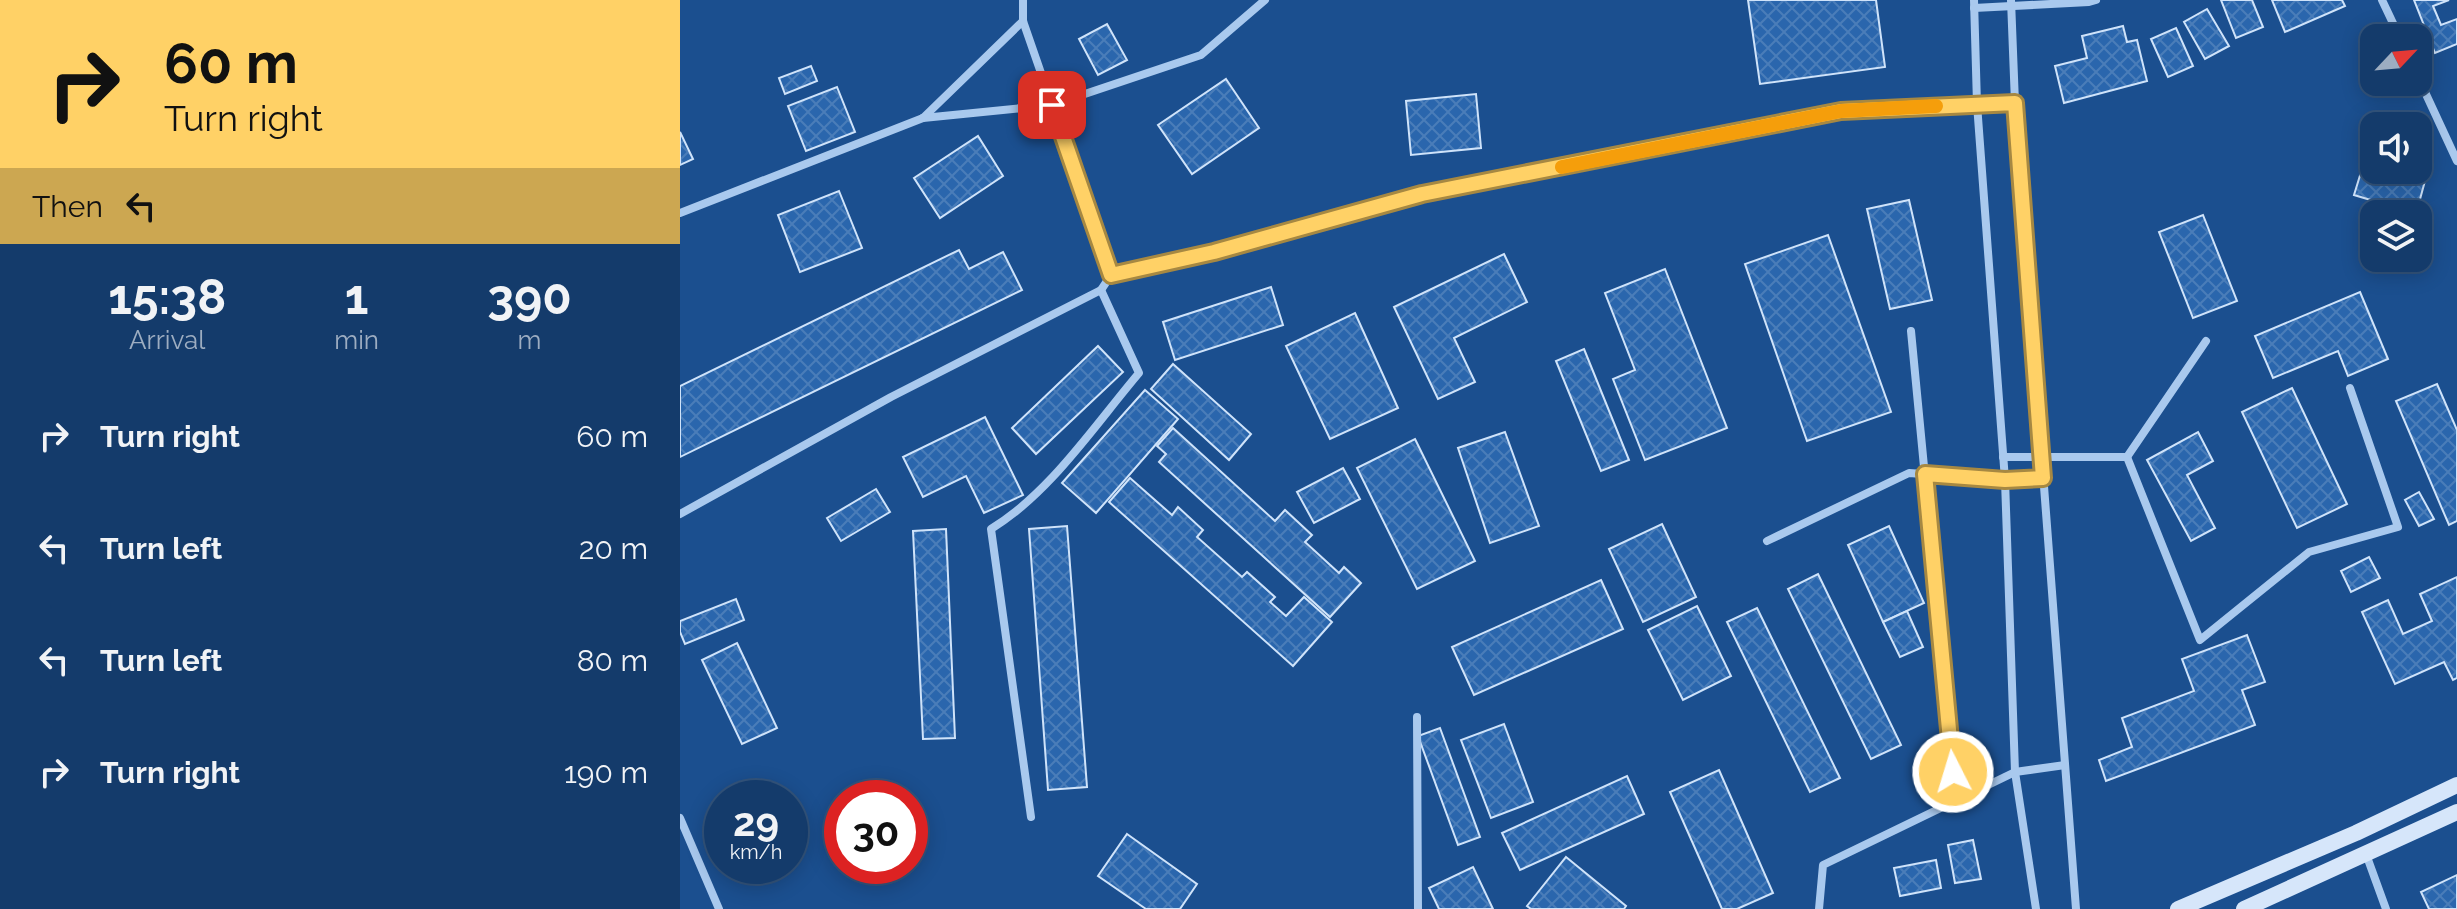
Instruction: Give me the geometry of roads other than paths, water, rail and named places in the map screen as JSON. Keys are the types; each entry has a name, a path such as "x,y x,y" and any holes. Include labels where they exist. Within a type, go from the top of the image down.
{"main road":[{"path":"2178,909 2356,833 2457,785"},
{"path":"2244,909 2457,812"}],"street":[{"path":"1023,0 1023,21 1111,275"},
{"path":"680,213 923,118 1052,105 1201,55 1265,0"},
{"path":"2036,909 2015,772 2005,480 1977,104 1974,4 2096,0"},
{"path":"2382,0 2393,24"},
{"path":"2011,3 2015,103 2076,909"},
{"path":"923,118 1023,21"},
{"path":"2427,96 2457,161"},
{"path":"680,514 891,397 1101,290 1111,275 1214,252 1422,194 1841,111 2015,103"},
{"path":"1031,817 991,529 1015,514 1040,490 1139,373 1101,290"},
{"path":"1911,331 1956,801"},
{"path":"2127,457 2206,341"},
{"path":"2127,457 2200,640 2309,552 2398,527 2350,388"},
{"path":"2003,457 2127,457"},
{"path":"1767,541 1909,473 2005,480 2043,478"},
{"path":"1417,717 1418,909"},
{"path":"1819,909 1823,865 2015,772 2065,765"},
{"path":"680,818 719,909"},
{"path":"2366,854 2386,909"}]}
